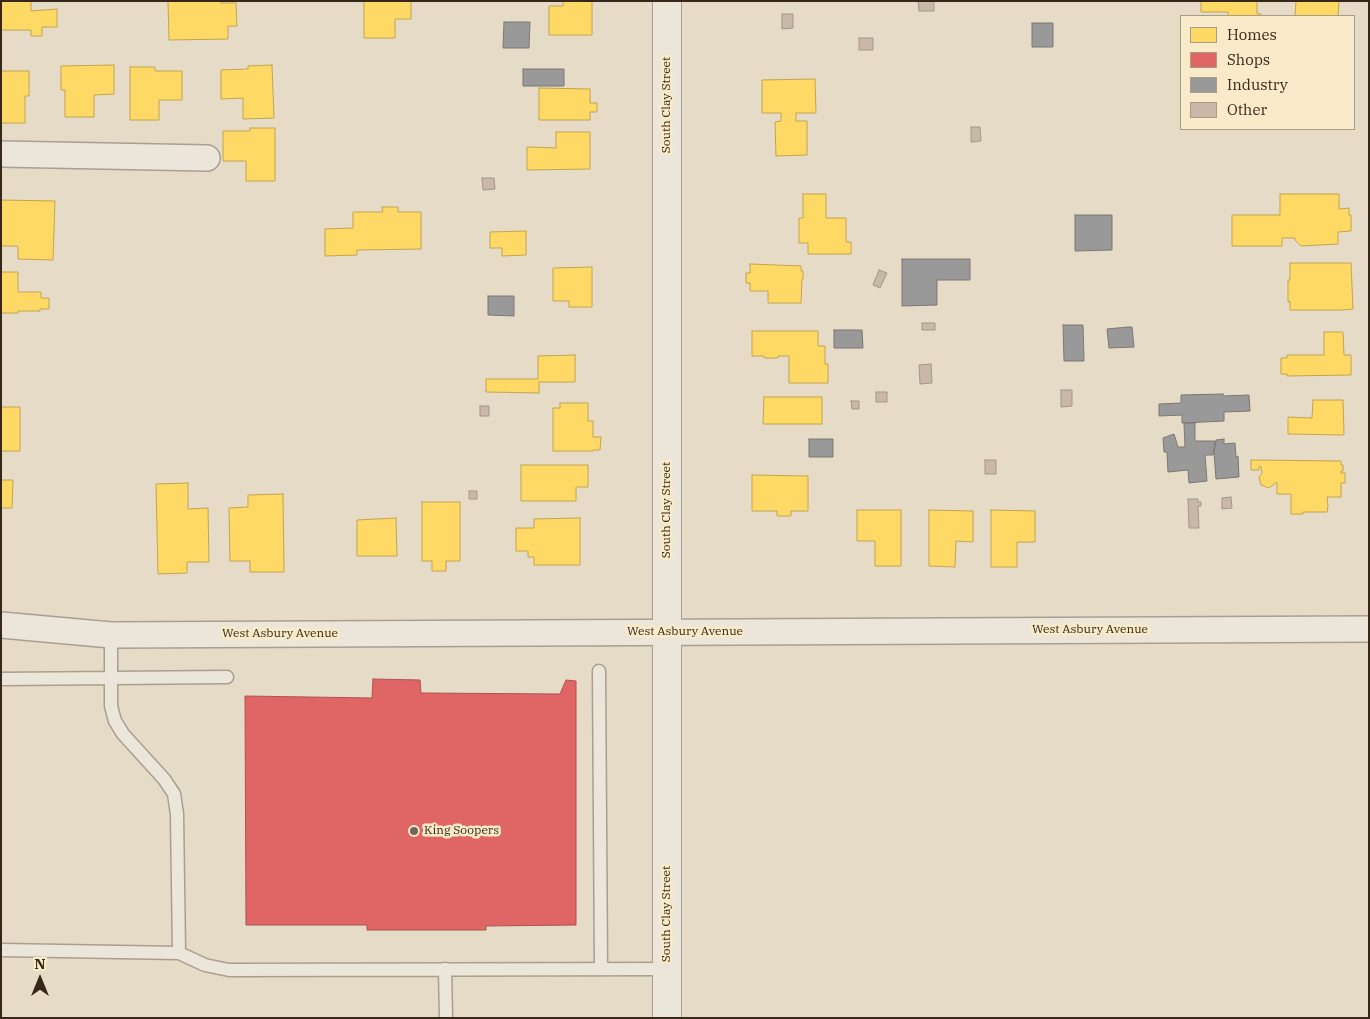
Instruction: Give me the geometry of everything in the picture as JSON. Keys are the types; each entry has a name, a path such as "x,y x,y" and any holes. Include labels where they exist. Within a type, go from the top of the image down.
{"street":[{"name":"South Clay Street","path":"667,1 667,1018"},
{"path":"1,154 207,158"},
{"name":"West Asbury Avenue","path":"1,625 111,635 1369,629"}],"lane":[{"path":"111,635 111,706 115,721 123,734 164,779 174,794 179,953"},
{"path":"599,671 601,969"},
{"path":"1,679 227,677"},
{"path":"1,950 179,953 205,965 229,970 667,969"},
{"path":"445,969 446,1018"}],"building: Homes":[{"path":"1,1 31,1 31,11 57,9 57,27 42,27 42,36 31,36 31,30 1,30"},
{"path":"168,1 221,1 221,3 236,3 237,26 228,26 228,39 169,40"},
{"path":"364,1 411,1 411,19 395,19 395,38 364,38"},
{"path":"563,1 592,1 592,35 549,35 549,6 563,6"},
{"path":"1201,1 1257,1 1257,14 1261,15 1228,15 1228,12 1201,12"},
{"path":"1296,1 1339,1 1338,15 1295,15"},
{"path":"114,65 114,94 94,95 94,117 65,117 65,90 61,90 61,66"},
{"path":"272,65 274,118 243,119 243,98 221,99 221,70 248,69 248,66"},
{"path":"130,67 155,67 155,71 182,71 182,100 159,100 159,120 130,120"},
{"path":"1,71 29,71 29,96 25,96 25,123 1,123"},
{"path":"815,79 816,113 796,113 796,121 807,121 807,155 776,156 775,122 781,121 781,113 762,113 762,80"},
{"path":"539,88 590,89 590,103 597,103 597,112 590,112 590,120 539,120"},
{"path":"250,128 275,128 275,181 246,181 246,161 223,161 223,131 250,131"},
{"path":"556,132 590,132 590,169 527,170 527,147 556,148"},
{"path":"803,194 826,194 826,218 846,218 846,242 851,242 851,254 808,254 808,243 799,243 799,218 803,218"},
{"path":"1280,194 1339,194 1339,209 1349,208 1351,231 1338,232 1338,244 1301,246 1295,238 1282,238 1282,246 1232,246 1232,215 1280,215"},
{"path":"1,200 55,201 53,260 18,259 18,246 1,246"},
{"path":"382,207 398,207 398,212 421,212 421,249 357,250 357,255 325,256 325,229 353,228 353,212 383,212"},
{"path":"526,231 526,255 502,256 502,248 490,248 490,232"},
{"path":"1290,263 1351,263 1353,309 1290,310 1288,280 1290,280"},
{"path":"750,264 801,266 803,279 801,303 768,303 768,291 750,291 750,283 746,283 746,273 750,273"},
{"path":"592,267 592,307 569,307 569,301 553,301 553,268"},
{"path":"1,272 18,272 18,292 41,292 41,298 49,298 49,309 1,313"},
{"path":"752,331 818,331 818,346 825,346 825,364 828,364 828,383 789,383 789,356 764,358 764,356 752,356"},
{"path":"1324,332 1343,332 1344,355 1351,355 1351,375 1287,376 1287,374 1281,374 1281,358 1287,358 1287,355 1324,355"},
{"path":"575,355 575,382 539,382 539,393 486,392 486,379 538,379 538,356"},
{"path":"764,397 822,397 822,424 763,424"},
{"path":"1313,400 1343,400 1344,435 1288,434 1288,417 1312,418"},
{"path":"560,403 588,403 588,421 593,421 593,437 601,437 600,450 553,451 553,408 560,408"},
{"path":"1,407 20,407 20,451 1,451"},
{"path":"1251,460 1341,461 1343,471 1341,473 1345,473 1345,483 1341,483 1341,497 1327,497 1327,512 1291,514 1291,494 1277,494 1277,482 1269,488 1261,485 1259,477 1262,473 1261,467 1259,467 1259,470 1251,470"},
{"path":"521,465 588,465 588,487 576,487 576,501 521,501"},
{"path":"752,475 808,476 808,511 791,511 791,516 777,516 777,511 752,511"},
{"path":"1,480 13,480 12,508 1,508"},
{"path":"188,483 188,509 208,508 209,562 187,562 187,573 158,574 156,484"},
{"path":"283,494 284,572 250,572 250,561 230,561 229,508 248,507 248,495"},
{"path":"422,502 460,502 460,561 446,561 446,571 432,571 432,561 422,561"},
{"path":"857,510 901,510 901,566 875,566 875,541 857,541"},
{"path":"929,510 973,511 973,542 956,541 955,567 929,566"},
{"path":"991,510 1035,511 1035,542 1017,542 1017,567 991,567"},
{"path":"396,518 397,556 357,556 357,520"},
{"path":"580,518 580,565 534,565 534,557 528,557 528,551 516,551 516,528 534,528 534,519"}],"building: Shops":[{"path":"373,679 420,680 421,693 560,694 566,680 576,681 576,925 486,926 486,930 367,930 367,925 246,925 245,696 372,698"}],"building: Industry":[{"path":"504,22 530,22 529,48 503,48"},
{"path":"1032,23 1053,23 1053,47 1032,47"},
{"path":"523,69 564,69 564,86 523,86"},
{"path":"1075,215 1112,215 1112,250 1075,251"},
{"path":"902,259 970,259 970,280 937,280 937,305 902,306"},
{"path":"488,296 514,296 514,316 488,315"},
{"path":"1063,325 1083,325 1084,361 1064,361"},
{"path":"1132,327 1134,347 1109,348 1107,329"},
{"path":"834,330 862,330 863,348 834,348"},
{"path":"1223,394 1223,396 1249,395 1250,411 1224,412 1224,421 1182,423 1182,415 1159,416 1159,404 1181,403 1181,395"},
{"path":"1184,423 1195,423 1195,441 1215,441 1213,455 1205,455 1207,481 1189,483 1188,470 1168,472 1167,452 1164,452 1163,438 1174,434 1178,447 1185,447"},
{"path":"809,439 833,439 833,457 809,457"},
{"path":"1224,439 1224,444 1235,443 1239,477 1216,479 1214,452 1216,440"}],"building: Other":[{"path":"918,1 934,1 934,11 919,11"},
{"path":"782,14 793,14 793,28 782,29"},
{"path":"859,38 873,38 873,50 859,50"},
{"path":"971,127 980,127 981,141 971,142"},
{"path":"482,178 494,178 495,189 483,190"},
{"path":"879,270 887,273 880,288 873,285"},
{"path":"922,323 935,323 935,330 922,330"},
{"path":"931,364 932,383 920,384 919,365"},
{"path":"1061,390 1072,390 1072,406 1061,407"},
{"path":"876,392 887,392 887,402 876,402"},
{"path":"851,401 859,401 859,409 852,409"},
{"path":"480,406 489,406 489,416 480,416"},
{"path":"985,460 996,460 996,474 985,474"},
{"path":"469,491 477,491 477,499 469,499"},
{"path":"1231,497 1232,508 1222,509 1222,498"},
{"path":"1188,499 1198,499 1198,502 1201,502 1201,506 1198,506 1199,528 1189,528"}],"place":[{"name":"King Soopers","path":"414,831"}]}
